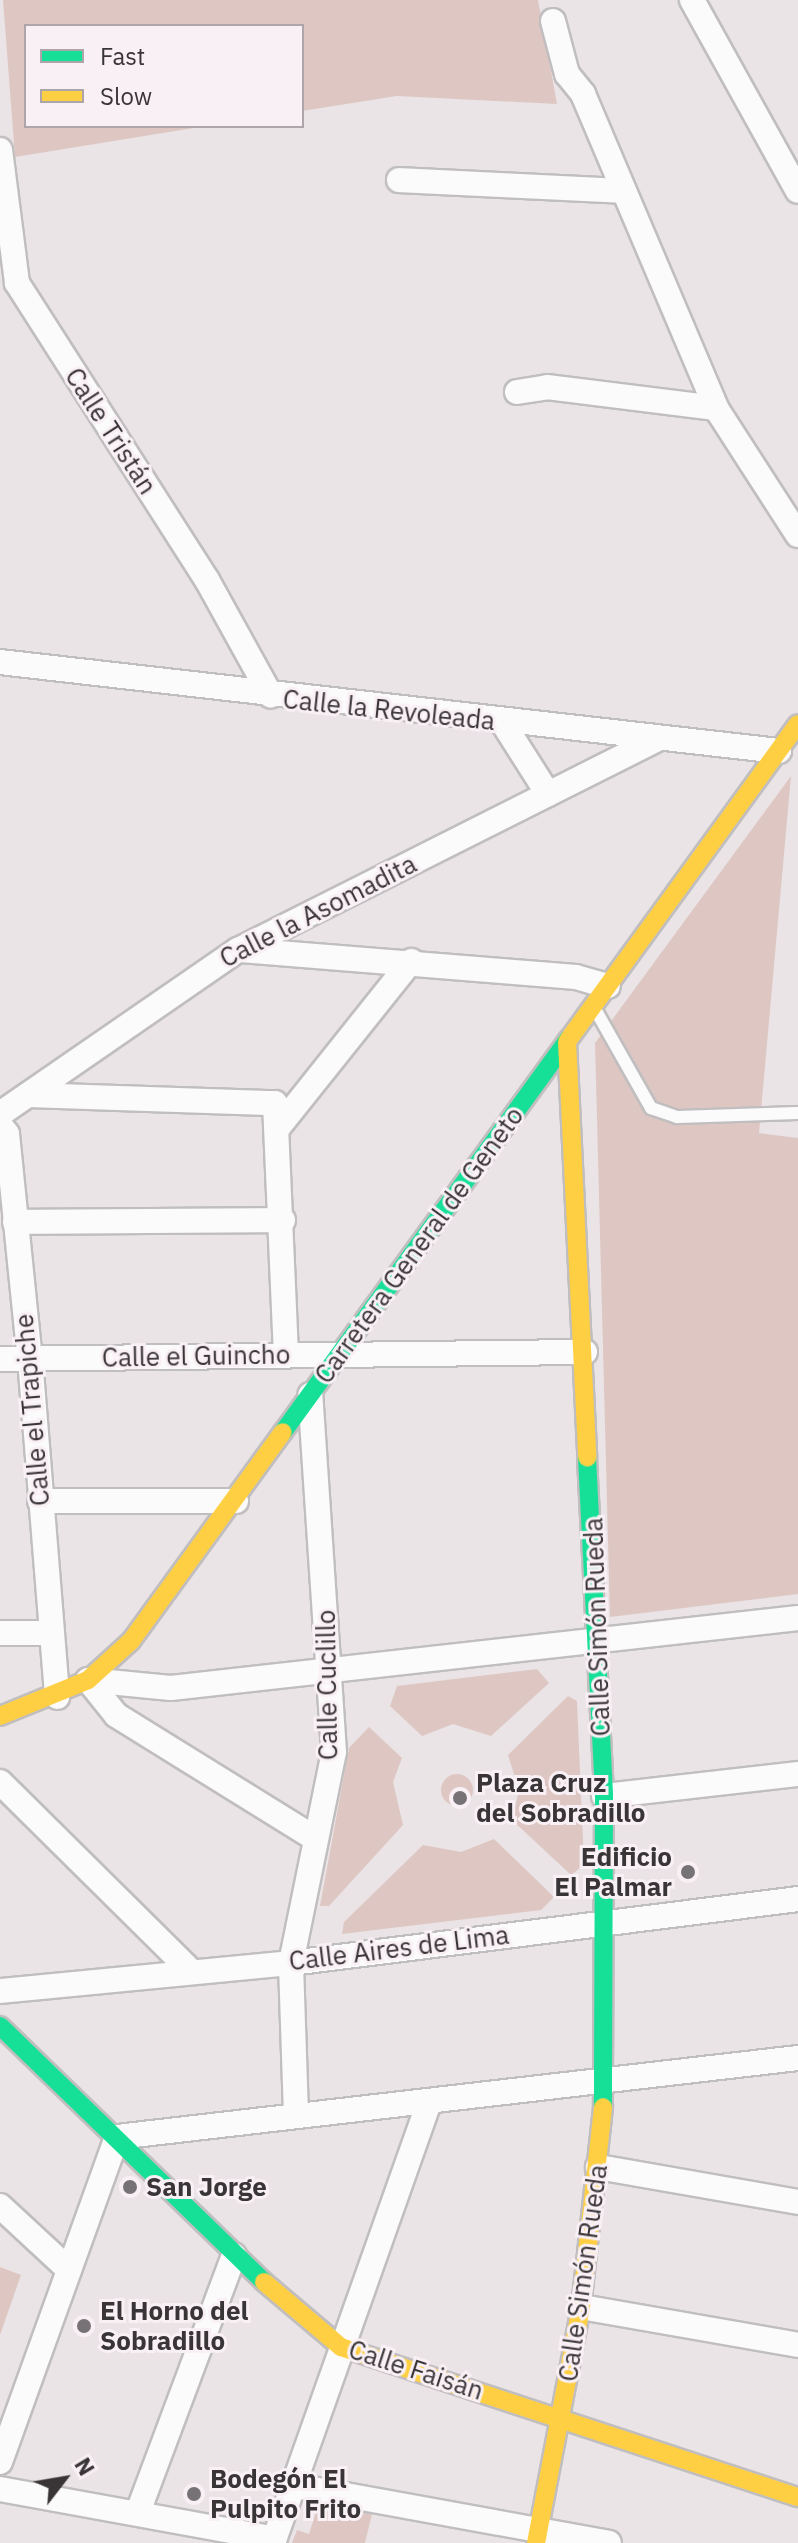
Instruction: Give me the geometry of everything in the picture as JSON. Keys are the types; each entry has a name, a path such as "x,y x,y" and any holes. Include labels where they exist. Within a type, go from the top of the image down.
{"street":[{"path":"692,0 798,191"},
{"path":"553,21 567,74 583,94 620,191 716,408 798,535"},
{"name":"Calle Tristán","path":"0,150 17,283 207,580 271,696"},
{"path":"399,180 620,191"},
{"path":"517,392 547,387 716,408"},
{"name":"Calle la Revoleada","path":"0,662 654,741 779,751"},
{"path":"503,723 548,794"},
{"name":"Carretera General de Geneto","path":"0,1716 57,1697 88,1680 131,1641 236,1501 338,1355 798,724"},
{"name":"Calle la Asomadita","path":"0,1114 238,950 654,741"},
{"path":"238,950 411,961 608,986"},
{"path":"277,1129 411,961"},
{"name":"Calle Simón Rueda","path":"537,2536 563,2418 581,2307 606,2081 602,1921 604,1796 585,1352 567,1042"},
{"path":"28,1095 275,1103 283,1220 286,1354"},
{"name":"Calle el Trapiche","path":"0,1125 15,1222 30,1359 57,1697"},
{"path":"15,1222 283,1220"},
{"name":"Calle el Guincho","path":"0,1359 585,1352"},
{"name":"Calle Cuclillo","path":"296,2115 291,1963 313,1837 334,1752 310,1395"},
{"path":"40,1501 236,1501"},
{"path":"88,1680 171,1688 330,1673 798,1618"},
{"path":"0,1633 51,1633"},
{"path":"88,1680 116,1715 313,1837"},
{"path":"604,1796 798,1774"},
{"path":"0,1782 187,1967"},
{"name":"Calle Aires de Lima","path":"0,1991 187,1967 291,1963 602,1921 798,1899"},
{"name":"Calle Faisán","path":"0,2026 117,2137 234,2255 341,2347 798,2497"},
{"path":"0,2462 117,2137 798,2058"},
{"path":"0,2489 138,2512 274,2541 296,2486 341,2347 429,2102"},
{"path":"598,2167 798,2202"},
{"path":"0,2206 69,2270"},
{"path":"138,2512 234,2255"},
{"path":"581,2307 798,2345"},
{"path":"296,2486 537,2536 609,2543"}],"lane":[{"path":"593,1006 651,1108 677,1117 798,1113"}],"shaded area":[{"path":"3,0 538,0 557,104 397,96 304,111 304,24 24,24 24,128 194,128 15,157"},
{"path":"791,776 759,1133 798,1138 798,1594 610,1617 595,1043"},
{"path":"537,1669 549,1683 491,1736 453,1724 422,1736 390,1706 397,1686"},
{"path":"568,1696 577,1701 584,1865 571,1875 512,1820 519,1790 508,1755"},
{"path":"369,1727 402,1758 393,1782 403,1825 329,1906 320,1906 349,1748"},
{"path":"457,1774 469,1778 473,1790 469,1802 457,1806 445,1802 441,1790 445,1778"},
{"path":"494,1839 554,1897 541,1910 342,1934 344,1922 423,1845 461,1852"},
{"path":"0,2267 21,2275 0,2335"},
{"path":"315,2500 373,2510 365,2543 292,2543 297,2530 309,2534 316,2512 305,2508"}],"traffic: fast":[{"path":"283,1432 569,1039"},
{"path":"587,1458 604,1796 603,2107"},
{"path":"0,2026 264,2282"}],"traffic: slow":[{"path":"569,1039 798,724"},
{"path":"567,1042 587,1458"},
{"path":"0,1716 88,1680 131,1641 283,1432"},
{"path":"536,2543 581,2307 603,2107"},
{"path":"264,2282 341,2347 798,2497"}],"place":[{"name":"Plaza Cruz del Sobradillo","path":"460,1798"},
{"name":"Edificio El Palmar","path":"688,1872"},
{"name":"San Jorge","path":"130,2187"},
{"name":"El Horno del Sobradillo","path":"84,2326"},
{"name":"Bodegón El Pulpito Frito","path":"194,2494"}]}
